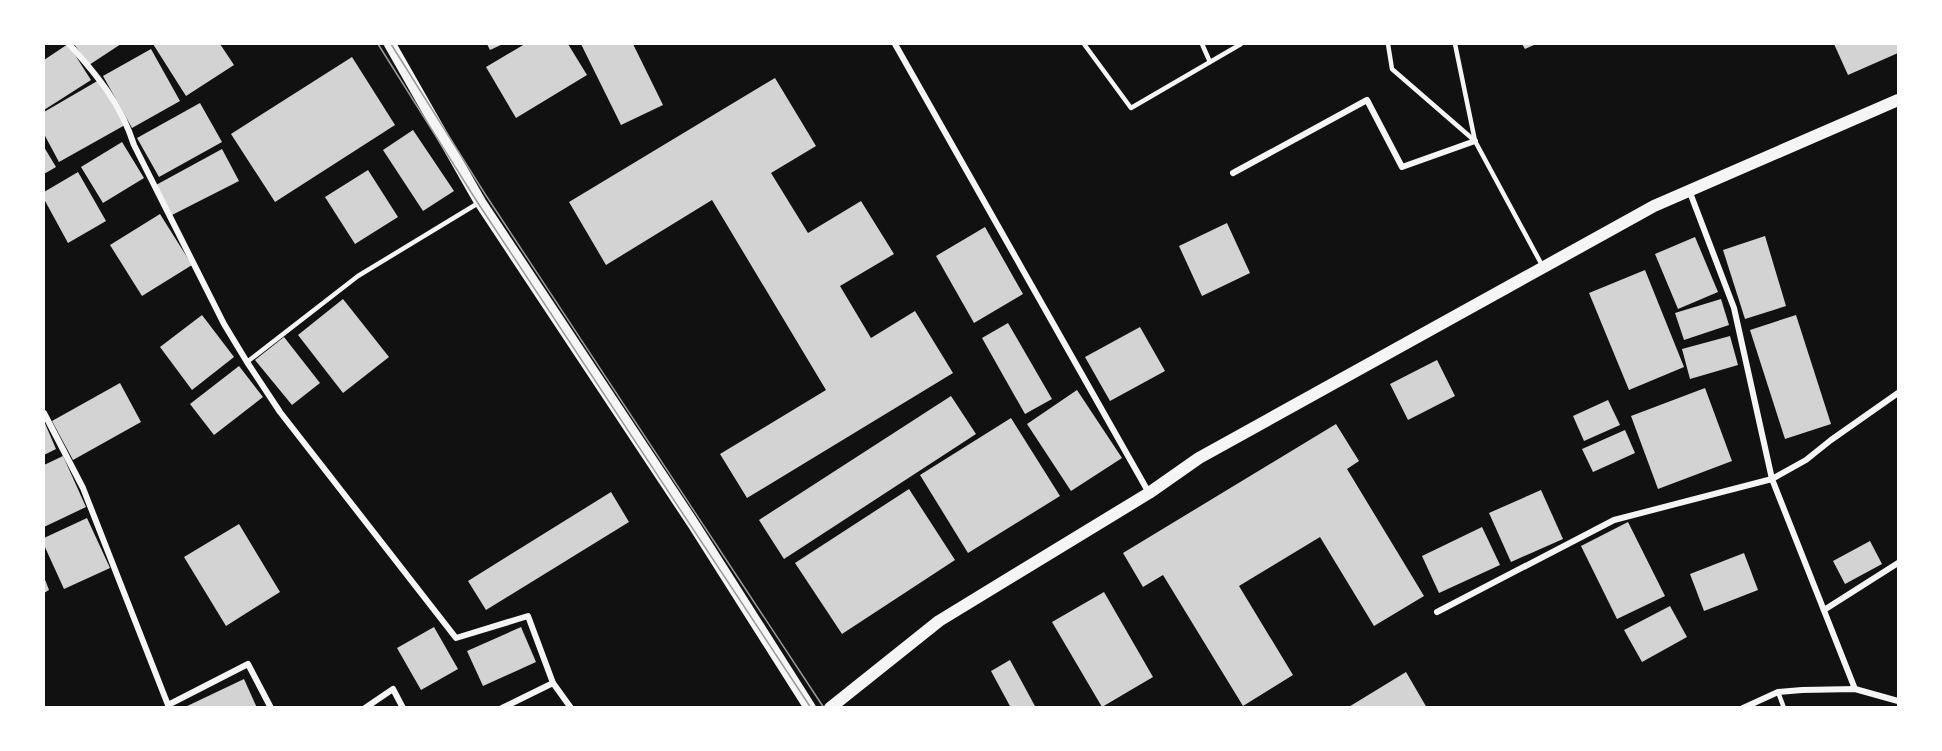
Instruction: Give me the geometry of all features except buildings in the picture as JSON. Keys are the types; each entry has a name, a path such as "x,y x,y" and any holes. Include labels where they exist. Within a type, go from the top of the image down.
{"main road":[{"path":"391,44 480,202 694,525 810,708"},
{"path":"830,708 939,621 1149,493 1198,458 1654,206 1899,100"}],"street":[{"path":"69,44 102,80 224,324 280,412 456,639 528,616 554,683 571,708"},
{"path":"894,44 1149,493"},
{"path":"1233,173 1367,100 1402,167 1475,141"},
{"path":"1689,190 1734,308 1772,479 1855,689"},
{"path":"1437,612 1614,520 1772,479 1806,460 1899,393"},
{"path":"44,413 83,488 168,705 248,664 272,708"},
{"path":"1824,610 1899,563"},
{"path":"502,708 554,683"},
{"path":"365,708 393,689 403,708"},
{"path":"1743,708 1778,692 1855,689 1899,701"}],"lane":[{"path":"1084,44 1131,108 1241,44"},
{"path":"1202,44 1210,62"},
{"path":"1388,44 1392,69 1475,141"},
{"path":"1455,44 1475,141 1543,267"},
{"path":"247,362 357,276 480,202"},
{"path":"1778,692 1784,708"}],"tram line":[{"path":"378,44 476,200 811,708"},
{"path":"391,44 485,194 824,708"}]}
